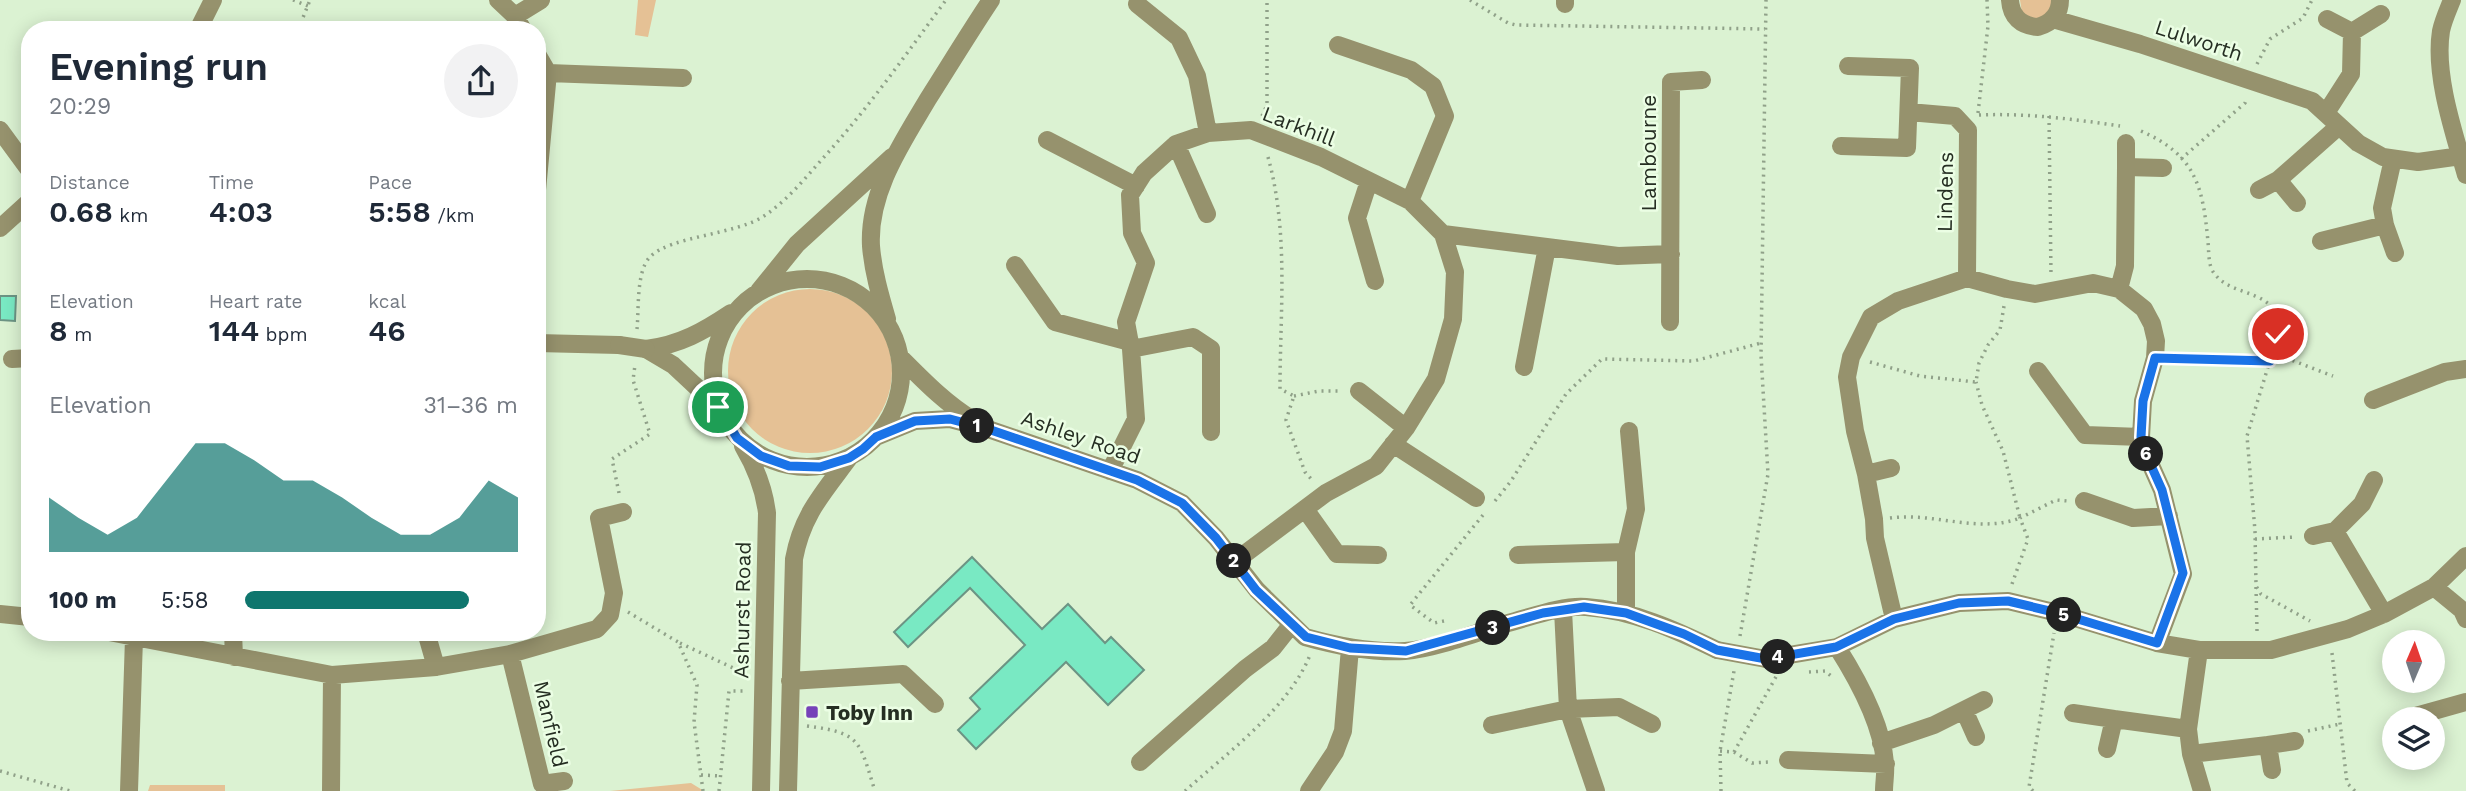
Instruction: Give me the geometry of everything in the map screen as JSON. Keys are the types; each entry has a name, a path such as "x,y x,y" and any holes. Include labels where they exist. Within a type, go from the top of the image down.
{"street":[{"path":"202,21 213,0"},
{"path":"498,0 517,21"},
{"path":"521,21 541,0"},
{"path":"634,346 673,365 718,407 737,438 761,456 789,466 820,467 849,458 876,437 892,413 901,386 900,356 878,289 871,244 881,188 895,155 991,0"},
{"name":"Lulworth","path":"2010,0 2011,10 2021,23 2038,27 2053,19 2312,101 2358,143 2383,157 2418,162 2461,156"},
{"path":"2053,19 2060,0"},
{"path":"2452,0 2441,30 2441,55 2447,109 2466,175"},
{"path":"1137,4 1179,38 1197,76 1208,133"},
{"path":"2352,32 2381,14"},
{"path":"2327,19 2352,32"},
{"path":"2259,190 2278,180 2332,120 2351,74 2352,32"},
{"path":"1338,45 1412,70 1433,86 1445,116 1410,201"},
{"name":"Lindens","path":"1841,146 1907,148 1910,68 1848,66"},
{"path":"546,70 546,94"},
{"path":"548,73 683,78"},
{"name":"Lambourne","path":"1670,322 1671,82 1702,80"},
{"path":"1909,112 1955,116"},
{"name":"Lindens","path":"1955,116 1968,130 1967,278"},
{"path":"0,130 21,159"},
{"name":"Larkhill","path":"1136,186 1144,173 1176,144 1208,133 1251,130 1321,157 1410,201 1443,234 1455,272 1453,319 1436,379 1406,428 1376,466 1326,493 1234,562"},
{"path":"2119,289 2125,266 2128,133"},
{"path":"1048,139 1136,186 1130,195 1132,233 1146,263 1126,322 1131,346 1136,419 1110,471"},
{"path":"1176,144 1207,214"},
{"path":"546,343 667,347 686,340 739,308 757,293 797,244 895,155"},
{"path":"2393,159 2382,208 2395,253"},
{"path":"2126,167 2163,168"},
{"path":"2278,180 2297,203"},
{"path":"1369,181 1357,218 1375,281"},
{"path":"0,228 21,209"},
{"path":"2321,241 2385,225"},
{"path":"1443,234 1618,256 1671,254"},
{"path":"1524,367 1547,247"},
{"path":"1015,265 1055,322 1131,346 1192,337 1211,349 1211,432"},
{"path":"1894,619 1875,538 1874,519 1847,377 1851,357 1871,317 1898,301 1967,278 2035,294 2093,284 2119,289 2144,309 2152,324 2156,341 2155,358 2143,401 2141,437 2169,516 2183,573 2157,643"},
{"path":"757,293 786,281 816,279 846,288 872,305 890,329"},
{"path":"718,407 712,381 714,354 723,330 739,308"},
{"name":"Ashley Road","path":"900,356 955,409 988,429"},
{"path":"2373,400 2445,372 2466,369"},
{"path":"2038,371 2085,435 2141,437"},
{"path":"1359,391 1406,428"},
{"name":"Ashley Road","path":"876,437 915,421 950,419 988,429 1137,480 1182,503 1216,538 1256,590 1306,637 1350,648 1406,651 1543,613 1584,607 1626,613 1684,634 1717,650 1766,659 1836,647 1894,619 1959,603 2008,601 2157,643 2199,650 2271,650 2330,635 2384,614 2434,587 2466,556"},
{"path":"1626,613 1626,552 1636,509 1629,431"},
{"name":"Ashurst Road","path":"737,438 753,464 764,492 766,513 761,787"},
{"path":"1393,444 1481,505"},
{"path":"788,787 794,559 798,539 808,514 849,458"},
{"path":"1866,474 1891,468"},
{"path":"2313,536 2335,531 2362,504 2374,480"},
{"path":"2084,501 2133,518 2169,516"},
{"path":"1305,509 1337,554 1378,555"},
{"path":"150,641 332,674 436,667 510,654 597,629 610,615 614,593 599,518 623,512"},
{"path":"2335,531 2384,614"},
{"path":"1518,555 1626,552"},
{"path":"2434,587 2462,610 2466,619"},
{"path":"1563,610 1568,709 1596,791"},
{"path":"0,614 21,616"},
{"path":"1140,762 1245,669 1273,648 1292,624"},
{"path":"129,791 134,641"},
{"path":"233,641 234,657"},
{"path":"429,641 436,667"},
{"path":"1836,647 1847,663 1872,714 1886,764 1884,791"},
{"path":"1309,791 1335,752 1343,731 1350,648"},
{"path":"2199,650 2188,729 2191,754 2202,791"},
{"name":"Manfield","path":"510,654 542,784 564,782"},
{"path":"331,791 332,674"},
{"path":"790,681 903,674 935,704"},
{"path":"1881,743 1934,725 1984,700"},
{"path":"2445,709 2466,702"},
{"path":"1492,725 1568,709 1619,707 1652,724"},
{"path":"1964,710 1976,737"},
{"path":"2073,713 2188,729"},
{"path":"2107,749 2114,719"},
{"path":"2191,754 2295,741"},
{"path":"2269,745 2272,770"},
{"path":"1788,760 1886,764"}],"path":[{"path":"293,0 308,6"},
{"path":"302,21 310,0"},
{"path":"623,512 612,459 650,434 634,380 634,346 642,268 649,257 660,248 752,222 779,205 850,128 946,0"},
{"path":"1267,0 1267,104 1259,121 1277,188 1282,242 1280,389 1294,396 1319,391 1359,391"},
{"path":"1470,0 1516,25 1765,29"},
{"path":"1738,646 1768,474 1761,343 1766,0"},
{"path":"1978,115 1988,26 1987,0"},
{"path":"2163,168 2183,158 2245,103 2257,62 2270,39 2303,18 2312,0"},
{"path":"1955,116 2016,113 2049,116 2159,139 2188,163 2196,178 2203,206 2212,271 2220,279 2268,302 2276,313 2279,322 2278,334 2247,436 2255,539 2257,631"},
{"path":"2049,116 2051,293"},
{"path":"2007,289 2000,330 1983,354 1976,382 1982,405 2003,451 2028,539 2015,577"},
{"path":"1494,502 1511,481 1566,394 1602,359 1694,361 1761,343"},
{"path":"2272,353 2333,376"},
{"path":"1851,357 1920,376 1976,382"},
{"path":"2155,358 2270,361"},
{"path":"1294,396 1286,420 1304,472 1326,493"},
{"path":"1874,519 1910,515 2002,525 2056,500 2084,501"},
{"path":"1444,621 1434,623 1410,605 1481,505"},
{"path":"2255,539 2313,536"},
{"path":"2256,586 2261,594 2319,626 2330,635 2347,783 2355,791"},
{"path":"612,603 678,642 734,669"},
{"path":"2033,791 2029,787 2054,633"},
{"path":"1185,791 1257,725 1295,685 1316,640"},
{"path":"678,642 696,685 695,722 703,791"},
{"path":"1721,791 1720,751 1736,659"},
{"path":"1801,673 1825,671"},
{"path":"1734,752 1777,674 1789,674"},
{"path":"719,791 729,691 763,692"},
{"path":"789,724 838,730 852,737 863,753 875,791"},
{"path":"2295,741 2308,731 2340,724"},
{"path":"1720,751 1734,752 1752,763 1788,760"},
{"path":"0,771 70,791"},
{"path":"701,775 721,776"}],"shaded area":[{"path":"638,0 656,0 648,37 635,35"},
{"path":"2020,0 2053,0 2053,6 2043,19 2031,19 2022,13"},
{"path":"810,289 841,295 868,313 886,340 892,371 886,402 868,429 841,447 810,453 779,447 752,429 734,402 728,371 734,340 752,313 779,295"},
{"path":"691,783 704,791 610,791"},
{"path":"150,785 225,785 225,791 148,791"}],"building":[{"path":"0,296 16,296 15,321 0,320"},
{"path":"972,557 1042,629 1068,604 1105,643 1111,637 1144,670 1108,705 1066,662 976,749 958,730 980,709 970,698 1025,645 970,588 908,647 894,632"}],"place":[{"name":"Toby Inn","path":"812,712"}],"route":[{"path":"718,407 737,438 761,456 789,466 820,467 849,458 876,437 915,421 950,419 988,429 1137,480 1182,503 1216,538 1256,590 1306,637 1350,648 1406,651 1543,613 1584,607 1626,613 1684,634 1717,650 1766,659 1836,647 1894,619 1959,603 2008,601 2157,643 2183,573 2162,490 2141,437 2143,401 2155,358 2270,361 2278,334"}]}
